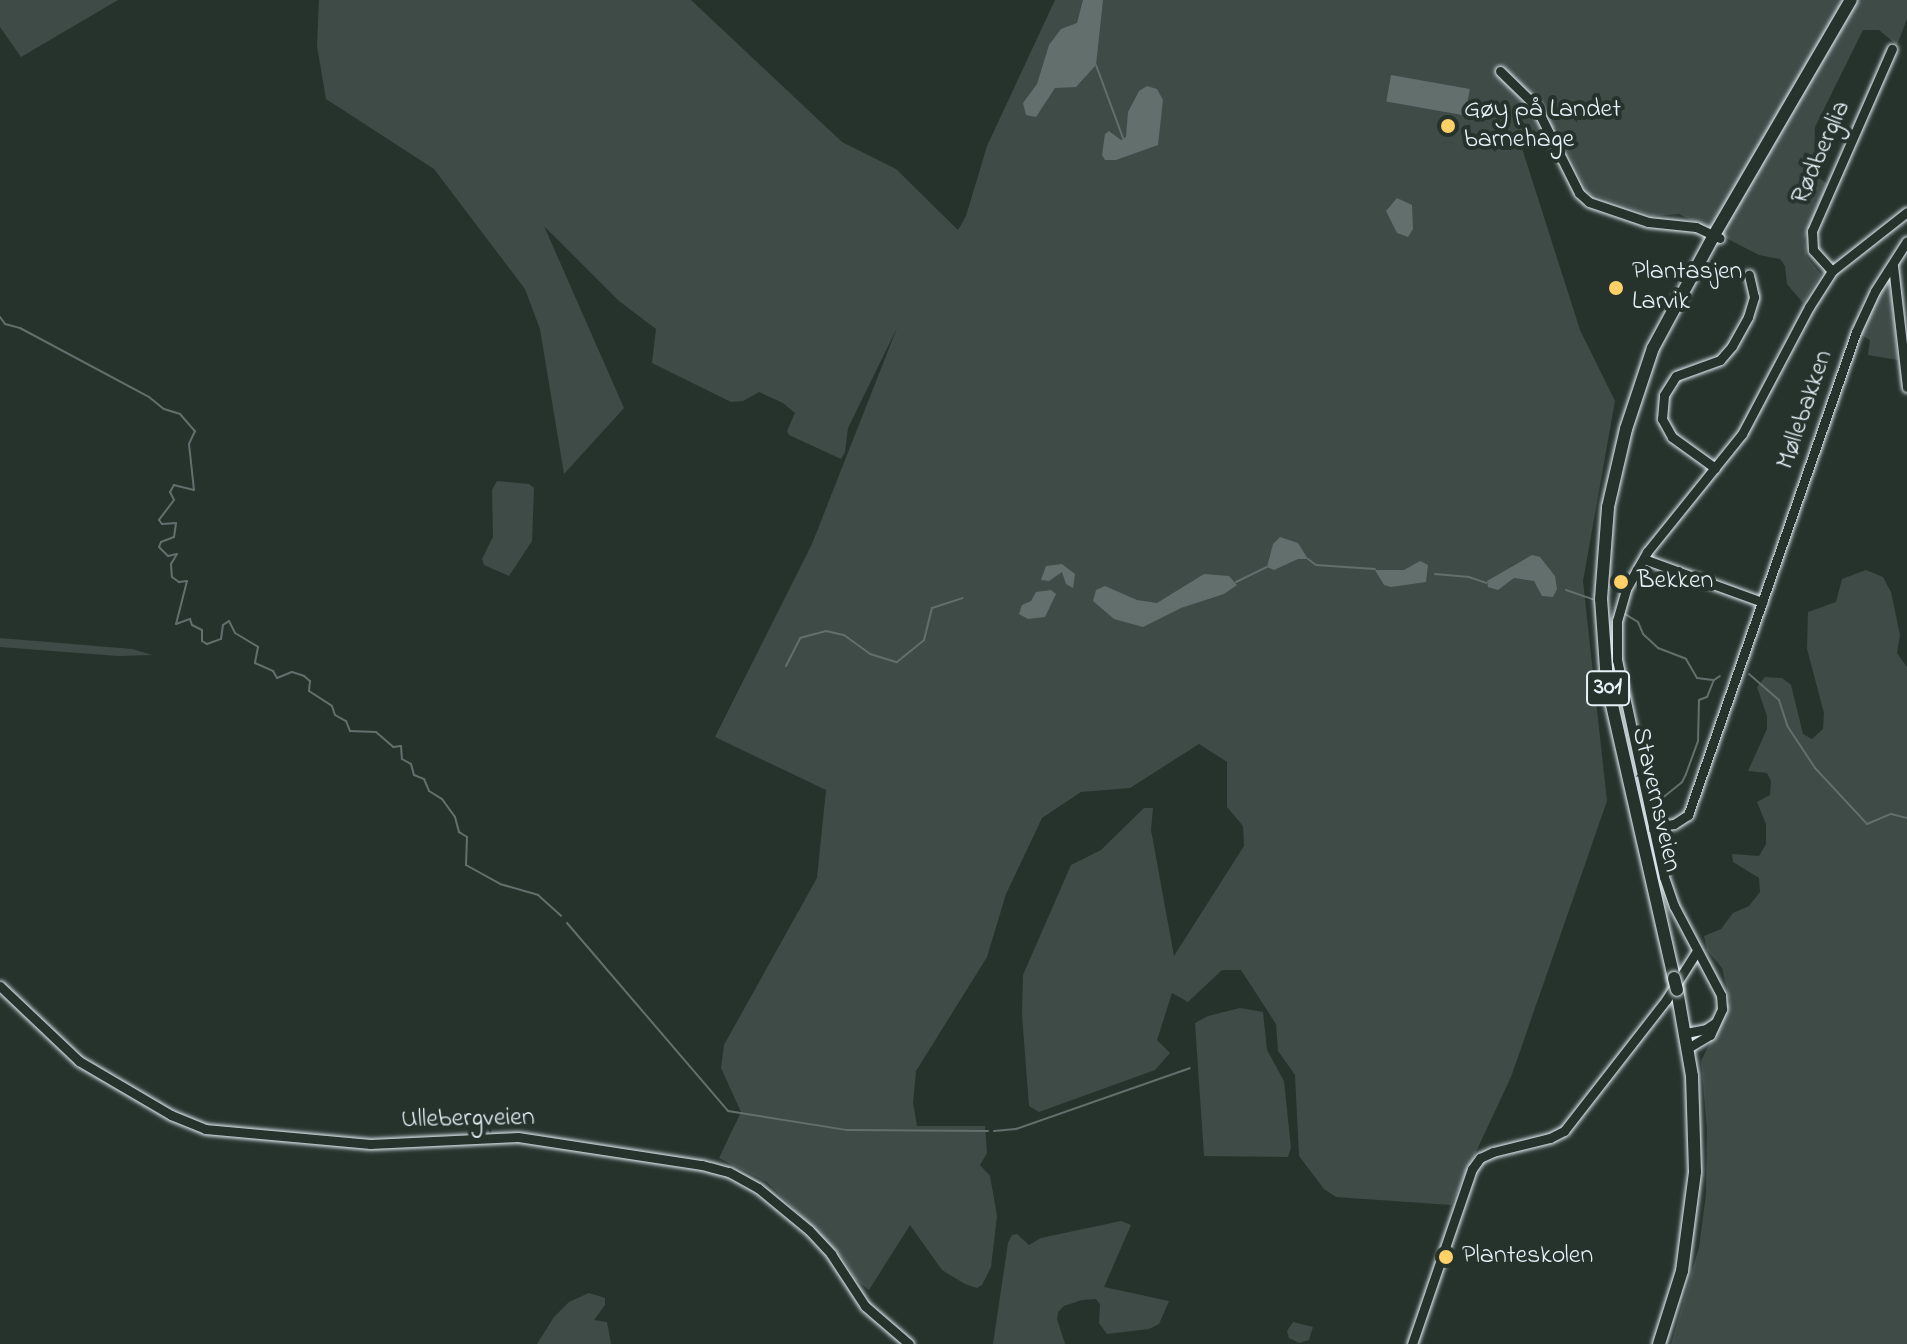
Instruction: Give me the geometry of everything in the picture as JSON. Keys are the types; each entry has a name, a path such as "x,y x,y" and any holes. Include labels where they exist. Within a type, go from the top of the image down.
{"main road":[{"name":"Stavernsveien","path":"1659,1344 1682,1271 1692,1213 1696,1135 1686,1033 1615,728 1602,631 1602,577 1608,507 1637,394 1658,339 1851,0"}],"street":[{"name":"Rødberglia","path":"1832,271 1813,250 1812,231 1892,49"},
{"path":"1500,71 1535,105 1579,193 1589,202 1648,222 1696,227 1717,236"},
{"path":"1688,1048 1710,1035 1718,1021 1721,995 1712,971 1697,951 1669,891 1617,660 1617,621 1626,589 1644,559 1742,434 1809,307 1832,271 1907,212"},
{"name":"Møllebakken","path":"1653,827 1674,824 1688,815 1856,332 1875,291 1907,241"},
{"path":"1893,266 1907,387"},
{"path":"1715,468 1672,437 1662,419 1664,395 1676,376 1720,360 1732,346 1748,317 1754,297 1749,275"},
{"path":"1644,559 1762,602"},
{"path":"1412,1344 1472,1169 1480,1158 1493,1152 1550,1138 1564,1131 1666,1000 1697,951"},
{"name":"Ullebergveien","path":"0,986 79,1061 171,1115 205,1129 370,1144 518,1137 702,1165 729,1172 758,1188 809,1230 831,1254 865,1306 909,1344"},
{"path":"1686,1033 1706,1029 1718,1021"}],"shaded area":[{"path":"0,0 118,0 21,57 0,27"},
{"path":"319,0 691,0 842,142 896,169 958,230 966,216 987,146 1055,0 1907,0 1907,19 1897,45 1879,30 1863,30 1815,127 1814,174 1827,184 1804,240 1807,257 1821,274 1803,303 1787,284 1785,266 1780,259 1759,255 1679,214 1653,216 1588,193 1556,127 1521,145 1580,330 1615,401 1583,581 1607,801 1511,1077 1451,1205 1336,1197 1324,1189 1299,1156 1295,1075 1278,1051 1276,1024 1241,970 1222,970 1188,1002 1172,993 1157,1040 1170,1053 1155,1070 1039,1112 1029,1106 1022,1015 1023,975 1071,865 1101,850 1144,808 1153,808 1151,830 1174,956 1244,846 1243,826 1227,807 1227,762 1199,744 1130,788 1081,792 1042,818 1006,894 987,957 916,1071 913,1103 917,1126 985,1126 987,1153 980,1165 990,1176 997,1216 991,1267 982,1285 977,1288 965,1284 942,1270 910,1225 869,1290 856,1280 844,1259 767,1182 719,1158 741,1112 721,1068 724,1045 817,878 826,790 715,737 812,544 897,328 848,428 841,459 789,435 787,431 795,413 783,403 759,392 743,401 731,402 652,363 656,329 619,301 544,226 624,408 564,474 540,329 525,289 434,169 326,99 317,46"},
{"path":"1083,0 1103,0 1096,65 1076,87 1055,88 1036,117 1026,115 1023,103 1037,84 1049,45 1061,29 1077,23"},
{"path":"1391,75 1470,89 1465,115 1386,102"},
{"path":"1147,86 1157,89 1163,100 1158,145 1116,160 1105,160 1102,155 1105,134 1109,131 1121,140 1126,137 1128,112 1139,91"},
{"path":"1397,198 1412,205 1413,229 1408,237 1397,233 1386,211"},
{"path":"1887,280 1898,360 1868,355 1870,340 1861,335 1876,295"},
{"path":"497,481 529,484 534,488 532,541 509,576 484,565 482,559 493,537 492,490"},
{"path":"1280,537 1298,543 1308,559 1298,559 1274,570 1267,567 1273,544"},
{"path":"1532,555 1540,557 1555,576 1557,589 1553,597 1542,596 1534,581 1514,578 1498,590 1488,587 1487,581"},
{"path":"1420,561 1428,565 1426,582 1391,587 1384,585 1375,570 1404,570"},
{"path":"1062,564 1075,574 1073,588 1066,584 1062,572 1049,581 1041,580 1046,566"},
{"path":"1866,570 1883,577 1891,592 1900,635 1897,653 1907,667 1907,1344 1671,1344 1699,1247 1706,1194 1707,1130 1701,1061 1730,1002 1722,968 1707,950 1704,936 1721,929 1733,913 1749,906 1760,892 1759,878 1733,862 1732,854 1759,856 1766,844 1766,824 1757,802 1770,795 1771,781 1767,773 1748,771 1767,729 1767,716 1757,687 1765,677 1782,678 1791,685 1803,734 1812,739 1823,729 1824,713 1807,649 1808,612 1836,602 1842,579"},
{"path":"1204,574 1229,576 1237,585 1224,594 1181,608 1143,627 1114,619 1093,601 1096,590 1105,586 1137,600 1157,603"},
{"path":"1051,590 1056,594 1045,617 1028,619 1019,614 1022,605 1031,601 1036,592"},
{"path":"0,638 132,649 152,655 118,656 0,647"},
{"path":"1240,1008 1263,1012 1267,1050 1284,1081 1291,1148 1288,1157 1204,1156 1195,1023 1208,1016"},
{"path":"1121,1221 1131,1225 1104,1287 1169,1301 1159,1324 1149,1329 1107,1334 1099,1323 1100,1304 1096,1299 1082,1300 1064,1306 1058,1312 1057,1319 1065,1344 993,1344 1008,1243 1012,1235 1017,1234 1029,1245 1041,1238"},
{"path":"589,1293 605,1298 605,1305 594,1320 607,1322 611,1344 537,1344 554,1317 569,1302"},
{"path":"1293,1322 1313,1327 1309,1340 1299,1343 1289,1338 1287,1331"}],"waterway":[{"path":"1096,65 1123,138"},
{"path":"0,317 5,324 20,328 149,397 164,409 180,414 195,431 189,444 194,490 174,485 170,492 174,500 159,520 162,524 176,523 174,537 161,542 159,547 168,556 177,554 171,564 172,577 179,582 187,581 176,624 190,619 192,625 202,630 202,641 207,644 221,639 223,625 229,621 235,633 258,647 255,663 273,671 277,678 292,672 304,676 310,681 309,691 332,706 335,715 346,721 350,731 376,732 393,747 401,746 402,759 411,764 414,775 424,779 429,791 442,799 455,817 459,832 467,837 466,865 500,884 538,895 561,916"},
{"path":"1308,559 1316,565 1375,569"},
{"path":"1236,582 1267,567"},
{"path":"1435,574 1469,577 1486,583"},
{"path":"1566,590 1592,599"},
{"path":"786,666 800,638 826,631 844,635 870,654 897,662 924,640 932,608 962,598"},
{"path":"1625,614 1638,622 1643,634 1658,648 1686,659 1697,678 1713,680"},
{"path":"1749,674 1779,700 1788,727 1815,768 1867,824 1891,814 1907,818"},
{"path":"1655,804 1682,782 1698,741 1699,700 1707,697 1714,680 1720,676"},
{"path":"567,923 728,1111 847,1130 988,1131"},
{"path":"994,1131 1016,1129 1190,1068"}],"place":[{"name":"Gøy på Landet barnehage","path":"1448,126"},
{"name":"Plantasjen Larvik","path":"1616,288"},
{"name":"Bekken","path":"1621,582"},
{"name":"Planteskolen","path":"1446,1257"}]}
